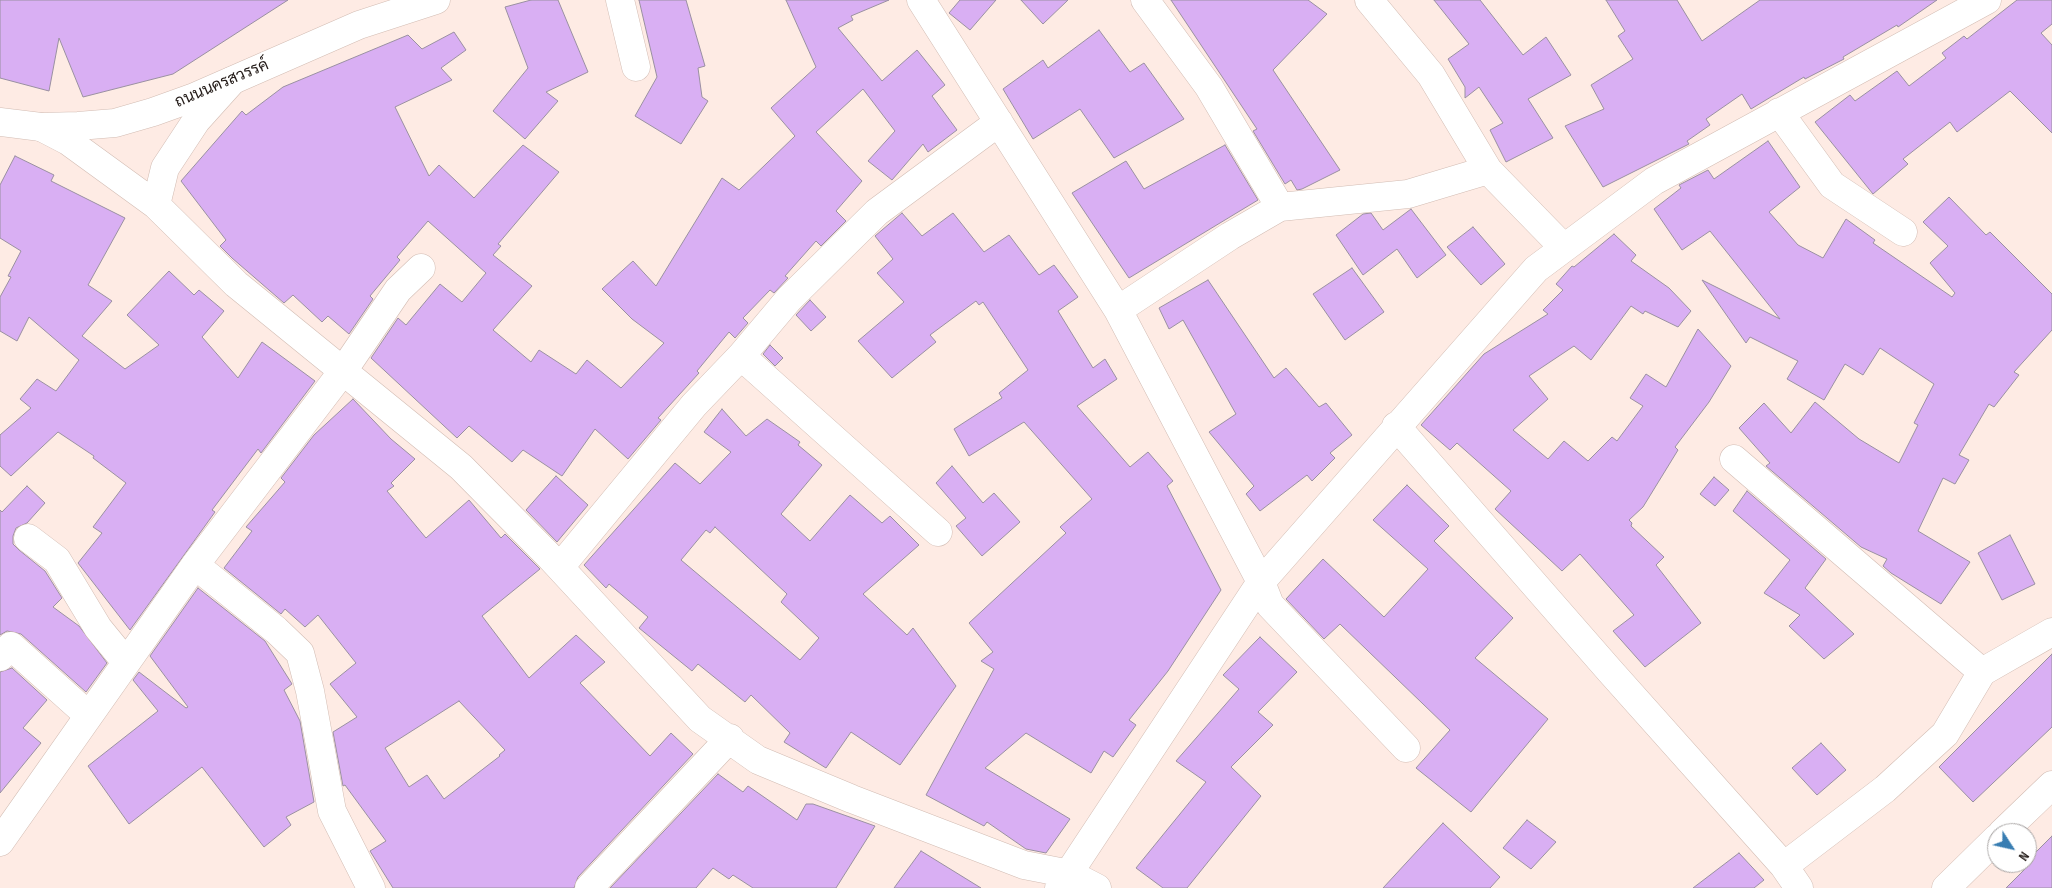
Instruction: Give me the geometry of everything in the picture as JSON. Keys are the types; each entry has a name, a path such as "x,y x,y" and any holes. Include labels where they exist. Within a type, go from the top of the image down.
{"street":[{"name":"ถนนนครสวรรค์","path":"0,122 41,127 115,123 184,101 359,26 436,0"},
{"path":"620,0 636,67"},
{"path":"921,0 1118,310 1262,582 1270,605 1406,748"},
{"path":"1145,0 1209,87 1280,207"},
{"path":"1369,0 1431,75 1488,170 1564,248"},
{"path":"1065,881 1262,582 1396,426 1536,269 1654,181 1987,0"},
{"path":"156,205 165,168 196,122 232,81"},
{"path":"1779,112 1832,185 1903,232"},
{"path":"560,567 694,404 741,356 789,298 877,212 998,122"},
{"path":"41,127 75,146 156,205 236,284 461,467 560,567 700,719 730,738 758,760 852,800 1065,881 1098,888"},
{"path":"1118,310 1230,236 1280,207 1408,194 1488,170"},
{"path":"0,842 195,565 343,372 398,290 421,268"},
{"path":"741,356 938,532"},
{"path":"1396,426 1616,678 1784,866 1799,888"},
{"path":"1734,459 1982,672"},
{"path":"28,538 57,560 98,628 125,662"},
{"path":"195,565 276,630 300,653 310,691 332,811 371,888"},
{"path":"1784,866 1885,789 1945,734 1982,672 2052,632"},
{"path":"0,657 11,646 88,715"},
{"path":"590,888 730,738"},
{"path":"2012,823 2052,785"},
{"path":"1946,888 1987,848"}],"building":[{"path":"0,0 288,0 173,74 83,97 59,38 49,91 0,78"},
{"path":"531,0 558,0 588,72 546,92 558,101 525,139 493,111 528,68 505,7"},
{"path":"639,0 686,0 705,66 698,68 702,97 708,101 681,144 635,116 657,77"},
{"path":"786,0 889,0 851,16 853,20 838,28 882,81 917,50 945,85 932,96 957,130 928,152 923,144 892,180 868,161 895,131 863,89 816,132 862,181 836,211 846,221 821,246 816,241 785,276 788,278 774,293 770,290 743,318 748,323 735,338 729,332 697,371 699,373 658,418 661,420 628,459 595,429 562,476 523,450 512,462 469,426 457,438 371,358 398,318 406,325 440,284 462,302 486,273 428,221 397,257 400,260 370,296 373,299 349,334 328,316 322,322 293,295 284,303 232,258 220,246 226,240 181,181 242,111 246,115 283,87 408,35 422,49 454,32 466,50 441,68 452,80 395,107 429,176 439,165 474,198 523,145 559,172 498,244 501,246 493,255 532,286 493,330 531,362 539,350 576,374 587,360 621,388 664,343 632,319 602,289 633,261 656,286 722,178 739,190 795,136 771,108 816,67"},
{"path":"960,0 996,0 970,30 949,13"},
{"path":"1021,0 1068,0 1043,24"},
{"path":"1171,0 1308,0 1327,14 1273,70 1340,170 1302,189 1297,190 1291,180 1285,184 1253,131 1257,129"},
{"path":"1434,0 1480,0 1523,55 1546,37 1571,75 1528,99 1553,138 1506,162 1490,130 1503,123 1479,87 1465,98 1465,87 1448,59 1469,44"},
{"path":"1606,0 1677,0 1702,41 1760,0 1937,0 1898,27 1897,25 1843,57 1844,59 1805,79 1804,77 1751,109 1742,94 1706,119 1710,125 1687,141 1689,144 1603,187 1565,126 1604,109 1591,85 1633,59 1618,36 1625,31"},
{"path":"2017,0 2052,0 2052,24 2041,33 2052,45 2052,133 2010,91 1957,132 1950,122 1903,159 1908,164 1873,194 1815,122 1850,95 1855,101 1897,71 1909,86 1946,58 1942,53 1964,36 1967,39"},
{"path":"1099,30 1130,72 1144,63 1184,119 1114,158 1080,109 1033,139 1003,89 1043,60 1048,68"},
{"path":"1768,141 1800,187 1769,212 1798,245 1823,258 1846,219 1875,240 1873,243 1952,297 1955,293 1930,263 1948,246 1923,222 1949,197 1986,235 1990,232 2052,294 2052,330 2014,372 2019,375 1994,407 1989,404 1959,455 1969,460 1955,484 1943,478 1918,531 1970,562 1941,604 1891,573 1883,566 1887,559 1861,547 1766,466 1770,463 1739,428 1764,403 1791,433 1815,402 1859,439 1899,463 1918,425 1914,423 1934,384 1880,348 1863,375 1845,364 1824,400 1787,379 1798,361 1750,337 1746,343 1702,280 1780,319 1710,231 1682,250 1654,209 1681,188 1679,185 1708,170 1714,179"},
{"path":"1225,145 1258,200 1129,278 1072,193 1126,161 1144,189"},
{"path":"15,156 54,175 51,181 125,218 88,285 112,301 82,336 125,369 159,345 127,315 169,271 194,295 199,290 224,311 202,337 238,378 262,342 315,381 261,453 258,449 212,510 215,512 130,630 78,563 102,533 93,527 126,483 93,458 94,456 58,432 11,476 0,466 0,435 31,408 20,399 37,379 56,391 79,360 29,317 17,341 0,331 0,297 11,277 8,276 21,251 0,238 0,185"},
{"path":"1411,209 1446,255 1417,278 1397,249 1363,275 1336,235 1363,214 1371,213 1383,230"},
{"path":"902,213 922,236 953,213 984,252 1009,235 1039,275 1054,265 1078,297 1058,311 1093,368 1105,359 1117,379 1077,406 1130,467 1148,452 1173,481 1167,486 1221,590 1168,671 1129,720 1136,725 1113,757 1104,751 1091,773 1026,733 985,768 1070,819 1046,853 1026,849 987,822 984,826 926,795 994,669 981,661 993,652 969,623 1066,533 1060,527 1092,499 1024,422 969,456 954,429 1002,398 999,393 1028,370 983,302 979,305 976,301 930,335 936,342 892,378 858,341 904,302 877,273 893,259 875,236"},
{"path":"1473,227 1505,264 1481,285 1447,247"},
{"path":"1614,234 1636,255 1631,261 1669,288 1691,311 1678,327 1645,311 1643,314 1631,306 1591,360 1574,346 1529,376 1548,399 1513,430 1548,459 1564,441 1588,461 1612,437 1617,441 1643,406 1630,398 1646,374 1666,387 1698,329 1731,366 1709,402 1675,447 1678,450 1643,507 1629,520 1632,523 1631,526 1664,557 1656,565 1701,623 1645,667 1613,631 1634,615 1580,554 1562,571 1495,509 1511,491 1457,443 1450,450 1421,425 1484,354 1548,314 1543,310 1563,290 1556,284 1572,266 1574,267"},
{"path":"1352,268 1384,312 1345,340 1313,294"},
{"path":"1208,280 1274,378 1286,368 1319,407 1326,403 1352,435 1330,453 1335,458 1312,481 1307,475 1260,511 1246,494 1254,486 1209,432 1236,414 1183,320 1169,329 1159,308"},
{"path":"810,300 826,317 811,331 796,315"},
{"path":"770,345 783,358 775,366 763,354"},
{"path":"353,399 391,439 415,459 391,483 394,486 387,491 426,538 469,500 501,538 505,534 540,569 482,616 529,678 576,635 605,662 580,683 650,756 671,733 693,754 578,877 574,888 393,888 370,851 386,841 345,785 343,786 333,732 357,717 330,684 356,663 318,615 305,627 285,609 281,614 224,568 252,531 246,527 285,482 281,478 314,435","holes":["459,701 505,750 500,756 444,799 427,775 409,787 385,748"]},
{"path":"722,409 746,436 767,419 800,442 798,445 822,465 781,514 810,541 850,495 882,523 890,516 919,545 863,594 907,635 913,628 956,686 900,765 851,732 826,768 784,742 790,733 751,695 745,702 698,664 692,671 639,628 648,617 609,584 606,588 584,565 675,463 700,484 731,452 704,432","holes":["715,527 787,594 781,602 819,638 800,660 681,560 706,530 710,533"]},
{"path":"952,466 983,503 994,493 1020,522 982,556 956,526 966,518 936,483"},
{"path":"556,476 588,505 557,542 526,510"},
{"path":"1714,477 1729,490 1715,506 1700,494"},
{"path":"1407,485 1449,526 1434,541 1513,618 1475,658 1548,719 1471,812 1416,768 1450,730 1340,624 1324,639 1286,599 1323,559 1384,617 1428,569 1373,520"},
{"path":"27,486 45,503 27,523 16,528 13,544 45,571 62,598 53,607 79,626 107,663 86,692 21,634 7,631 0,635 0,510 2,512"},
{"path":"1747,491 1826,559 1805,588 1854,634 1824,659 1789,626 1800,615 1764,593 1790,560 1733,511"},
{"path":"2010,535 2035,584 2002,600 1978,553"},
{"path":"198,588 265,641 292,684 284,690 300,721 314,802 286,817 291,825 264,847 202,767 129,824 88,766 158,711 133,680 139,672 186,708 188,707 150,656"},
{"path":"1260,637 1297,672 1258,712 1273,725 1231,767 1261,796 1187,888 1163,888 1136,868 1206,782 1176,761 1239,689 1223,675"},
{"path":"2052,654 2052,727 1973,802 1939,767"},
{"path":"12,668 47,700 23,728 41,743 0,793 0,672"},
{"path":"1821,743 1846,770 1817,795 1792,768"},
{"path":"718,774 743,792 748,786 797,820 806,804 813,804 875,826 836,888 753,888 733,875 729,879 713,868 696,888 610,888"},
{"path":"1527,820 1556,842 1531,869 1503,848"},
{"path":"1443,823 1500,877 1490,888 1383,888"},
{"path":"2052,836 2052,888 2006,888 2021,873 2037,873 2037,851"},
{"path":"921,851 981,888 894,888"},
{"path":"1739,853 1764,880 1754,888 1693,888"}]}
